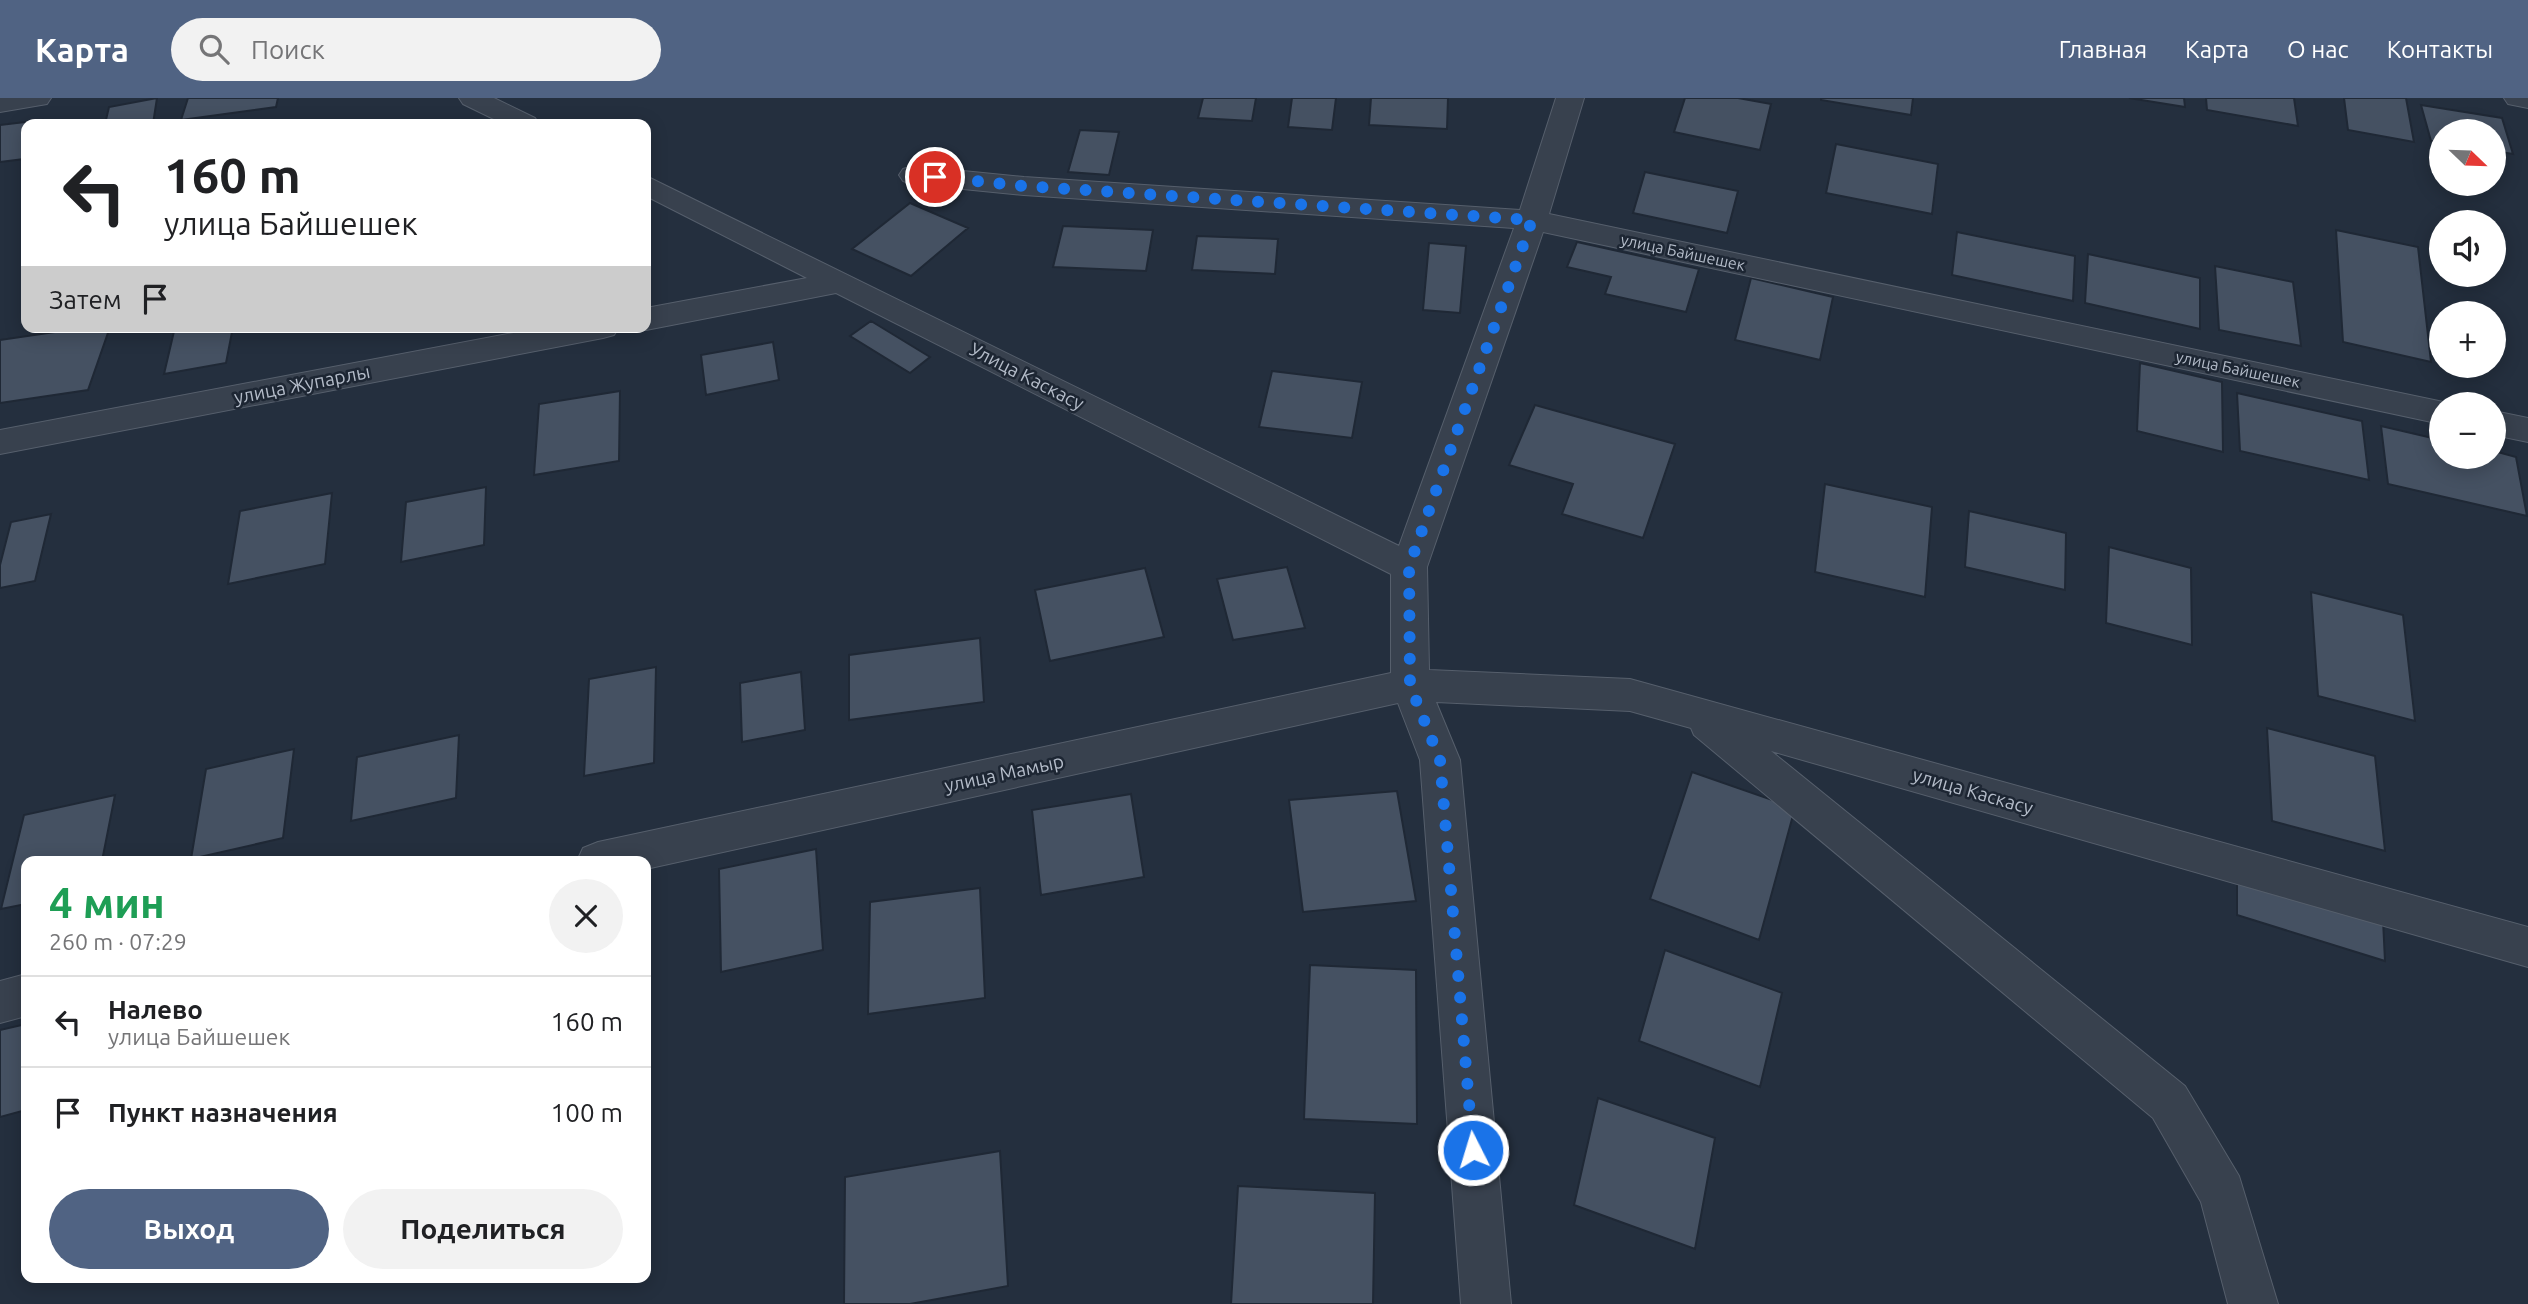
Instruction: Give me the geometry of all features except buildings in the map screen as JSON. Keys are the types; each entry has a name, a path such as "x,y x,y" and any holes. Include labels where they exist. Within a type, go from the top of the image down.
{"street":[{"path":"0,104 37,98"},
{"path":"473,98 515,119"},
{"path":"1486,1304 1440,760 1410,685 1409,567 1532,220 1570,98"},
{"path":"2518,98 2528,100"},
{"name":"улица Байшешек","path":"913,175 1024,186 1532,220 2429,409"},
{"name":"Улица Каскасу","path":"651,188 1409,567"},
{"path":"651,318 840,282"},
{"name":"улица Жупарлы","path":"0,442 572,333"},
{"path":"2506,425 2528,430"},
{"name":"улица Каскасу","path":"1410,685 1630,695 2528,947"},
{"name":"улица Мамыр","path":"621,856 1410,685"},
{"path":"1697,714 2169,1102 2222,1193 2252,1304"},
{"path":"0,1002 21,996"}],"route":[{"path":"935,177 1024,186 1532,220 1409,567 1410,685 1440,760 1473,1150"}]}
